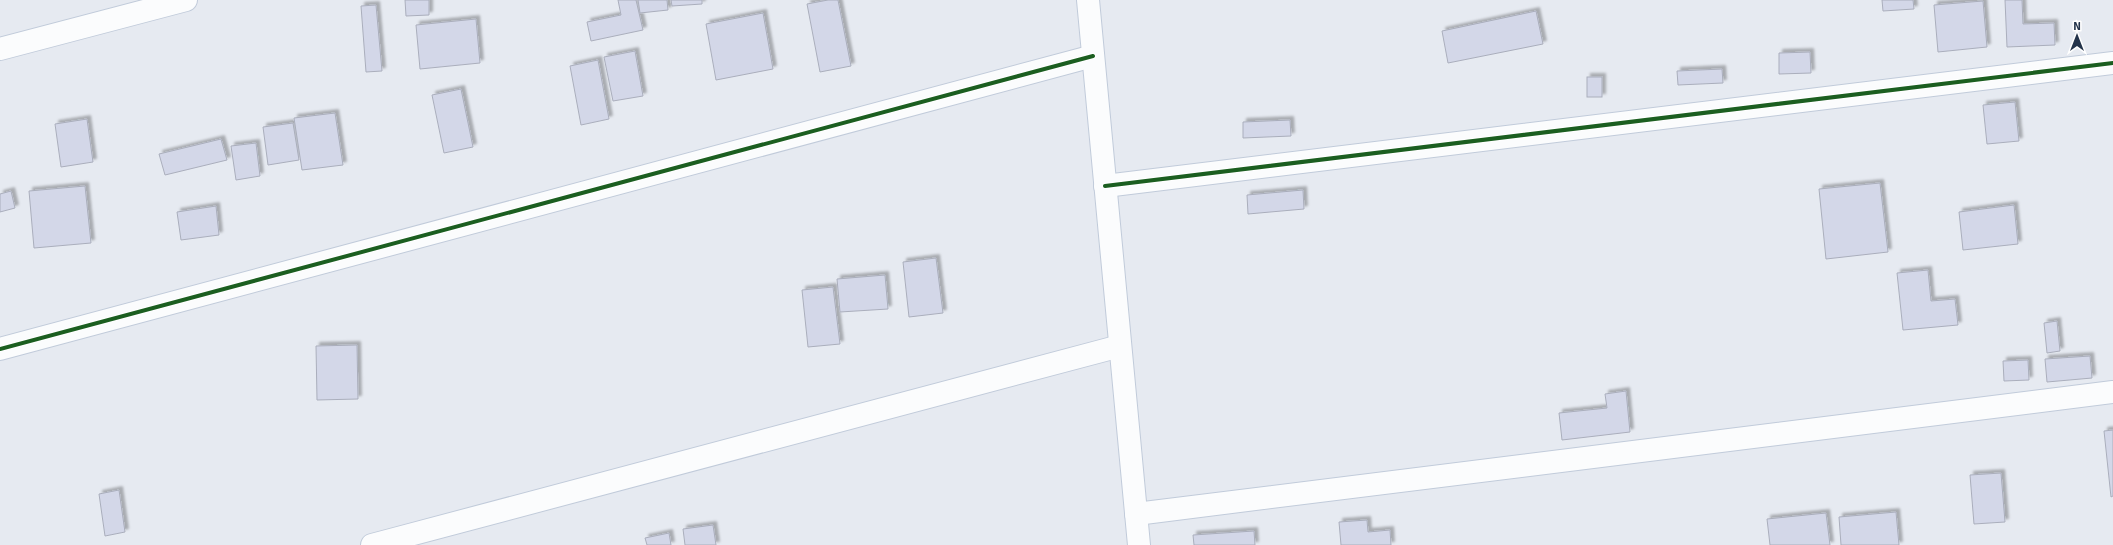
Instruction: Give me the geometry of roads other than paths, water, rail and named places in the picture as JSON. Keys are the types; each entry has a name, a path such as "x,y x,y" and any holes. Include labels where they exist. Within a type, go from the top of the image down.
{"street":[{"path":"0,49 186,0"},
{"path":"1088,0 1139,545"},
{"path":"0,349 1093,56"},
{"path":"1105,186 2113,62"},
{"path":"372,545 1120,346"},
{"path":"1136,514 2113,392"}]}
